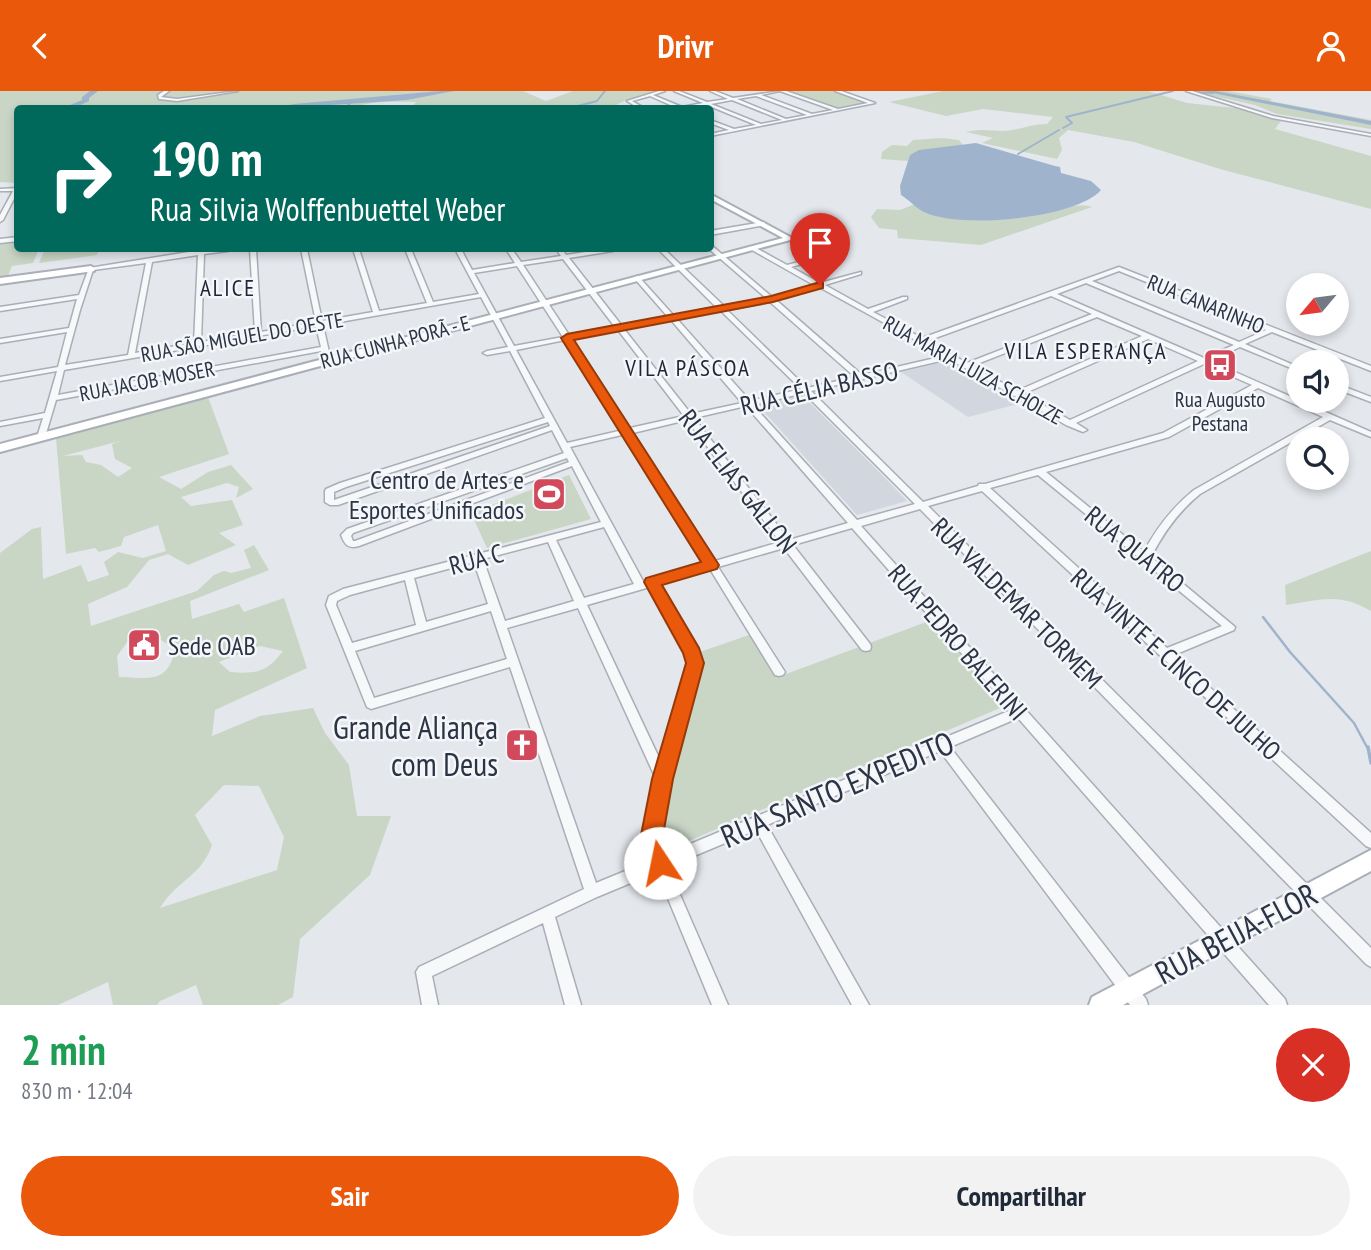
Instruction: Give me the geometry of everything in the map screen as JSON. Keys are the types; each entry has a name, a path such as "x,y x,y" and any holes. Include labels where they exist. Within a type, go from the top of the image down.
{"street":[{"path":"167,91 159,96 160,98 177,100 236,91"},
{"path":"636,105 629,101 663,91"},
{"path":"676,91 711,105"},
{"path":"712,91 786,120"},
{"path":"747,91 813,115"},
{"path":"695,105 780,91 838,110"},
{"path":"714,134 873,103 837,91"},
{"path":"1188,91 1272,117 1371,135"},
{"path":"650,95 672,105"},
{"path":"714,106 760,125"},
{"path":"714,123 733,130"},
{"path":"0,220 14,194"},
{"path":"714,198 763,224"},
{"path":"714,232 763,224"},
{"name":"RUA CUNHA PORÃ - E","path":"0,448 790,239 763,224"},
{"path":"714,249 861,378"},
{"name":"RUA MARIA LUIZA SCHOLZE","path":"754,249 1083,430"},
{"path":"0,281 201,252 197,345"},
{"path":"253,252 258,334"},
{"path":"305,252 327,361"},
{"path":"357,252 377,314"},
{"path":"409,252 431,304"},
{"path":"460,252 606,524 692,653 695,663 662,779 652,835 660,863 720,1005"},
{"path":"511,252 628,431 779,672"},
{"path":"470,272 519,264 562,252"},
{"name":"RUA ELIAS GALLON","path":"562,252 866,647"},
{"name":"RUA VALDEMAR TORMEM","path":"664,252 806,390 1371,959"},
{"path":"785,267 825,256"},
{"path":"131,356 149,260"},
{"path":"41,437 63,368 80,297 91,268"},
{"name":"RUA CANARINHO","path":"1087,281 1119,269 1371,369"},
{"path":"487,353 773,299 859,273"},
{"name":"RUA PEDRO BALERINI","path":"637,278 1279,1005"},
{"path":"921,341 1087,281 1286,364"},
{"path":"1052,294 1371,435"},
{"name":"RUA SÃO MIGUEL DO OESTE","path":"0,379 484,295"},
{"path":"0,309 80,297"},
{"path":"867,311 905,298"},
{"path":"966,366 1098,314"},
{"path":"0,341 73,329"},
{"path":"1069,423 1271,330"},
{"path":"1016,394 1148,336"},
{"name":"RUA JACOB MOSER","path":"53,398 324,348"},
{"name":"RUA CÉLIA BASSO","path":"573,463 356,544 350,544 347,539 346,535 350,531 566,450 628,431 950,357"},
{"path":"500,626 1166,435 1258,385"},
{"path":"1349,391 1371,400"},
{"path":"0,424 48,415"},
{"path":"1146,558 1163,523 1197,492 1329,417"},
{"path":"551,423 347,499 330,502 329,491 343,485 551,423"},
{"name":"RUA QUATRO","path":"1039,471 1230,628 1164,654"},
{"name":"RUA VINTE E CINCO DE JULHO","path":"982,487 1371,842"},
{"name":"RUA C","path":"350,648 331,605 333,599 347,592 606,524"},
{"path":"551,539 662,779"},
{"path":"478,558 592,893"},
{"path":"410,577 422,626"},
{"path":"494,606 350,648 372,703 512,662"},
{"name":"RUA SANTO EXPEDITO","path":"430,1005 424,972 660,863 1020,712"},
{"path":"942,745 1134,997"},
{"path":"759,823 861,1005"},
{"name":"RUA BEIJA-FLOR","path":"1100,1005 1134,997 1222,940 1371,860"},
{"path":"547,913 573,1005"}],"shaded area":[{"path":"948,361 1022,403 968,417 901,372"},
{"path":"801,394 907,501 857,515 757,404"}],"green space":[{"path":"0,91 523,91 546,101 573,91 659,91 616,105 414,105 416,102 402,102 362,105 14,105 14,183 0,182"},
{"path":"785,91 834,91 871,103 838,109"},
{"path":"943,91 1148,91 1187,103 1235,108 1281,121 1275,129 1371,156 1371,209 1220,169 1134,142 1068,130 1059,138 1062,150 1057,159 982,143 993,138 966,132 1006,131 1047,124 1053,117 983,109 946,116 889,102"},
{"path":"1190,91 1228,91 1272,99 1270,101 1371,120 1371,129 1277,114 1255,105"},
{"path":"913,140 959,140 963,145 910,155 908,161 881,159 882,152 892,145 907,146"},
{"path":"915,204 926,212 941,217 976,220 1030,216 1074,206 1092,207 981,245 898,238 897,230 879,228 871,217 877,209 900,210"},
{"path":"14,241 14,252 38,252 33,263 12,266 7,278 0,279 0,243"},
{"path":"44,252 98,252 97,255 39,263"},
{"path":"208,397 229,454 159,477 181,489 208,472 231,465 253,489 236,498 239,487 227,483 181,497 191,506 232,500 243,525 219,533 236,545 188,565 168,554 149,560 127,587 88,604 91,626 197,591 214,575 224,571 231,573 251,568 244,550 254,545 269,570 190,601 192,619 239,604 244,612 284,598 307,668 215,710 212,736 260,716 313,708 325,733 349,765 357,816 391,816 370,875 300,939 293,997 278,1005 203,1005 196,985 160,1001 157,1005 113,1005 108,982 58,1005 0,1005 0,553 32,529 41,527 43,579 81,565 88,582 109,575 104,562 118,552 143,558 166,551 158,525 124,537 121,546 99,552 95,548 66,554 56,438","holes":["120,441 112,444 115,459 132,468 118,477 101,465 86,462 82,455 63,456","158,638 175,649 168,668 156,677 119,677 117,656 128,641","260,646 283,651 260,671 230,672 219,662","224,785 259,786 284,837 277,870 160,908 202,864 212,845 195,815"]},
{"name":"Centro de Artes e Esportes Unificados","path":"569,475 591,519 487,548 471,513"},
{"path":"1371,551 1371,611 1339,599 1286,605 1285,585"},
{"path":"929,621 1007,705 663,852 658,843 700,658 697,653 749,635 778,677"}],"water":[{"path":"976,143 1060,167 1061,173 1091,181 1101,190 1088,200 1067,208 1042,214 987,220 938,217 922,211 901,195 900,186 910,155 919,150"}],"waterway":[{"path":"74,105 87,100 84,98 95,91"},
{"path":"302,105 407,98 451,91"},
{"path":"582,105 597,101 605,91"},
{"path":"1063,128 1072,123 1066,117 1173,91"},
{"path":"1206,91 1371,123"},
{"path":"1194,92 1213,93"},
{"path":"348,105 351,101"},
{"path":"1018,154 1059,130"},
{"path":"1263,617 1290,652 1354,723 1368,749"},
{"path":"1368,747 1371,763"}],"place":[{"name":"Rua Augusto Pestana","path":"1220,365"},
{"name":"Centro de Artes e Esportes Unificados","path":"549,494"},
{"name":"Sede OAB","path":"144,645"},
{"name":"Grande Aliança com Deus","path":"522,745"}],"district":[{"name":"ALICE","path":"228,287"},
{"name":"VILA ESPERANÇA","path":"1086,350"},
{"name":"VILA PÁSCOA","path":"688,367"}],"route":[{"path":"660,863 652,835 662,779 695,663 652,582 711,565 567,338 773,299 820,285"}]}
